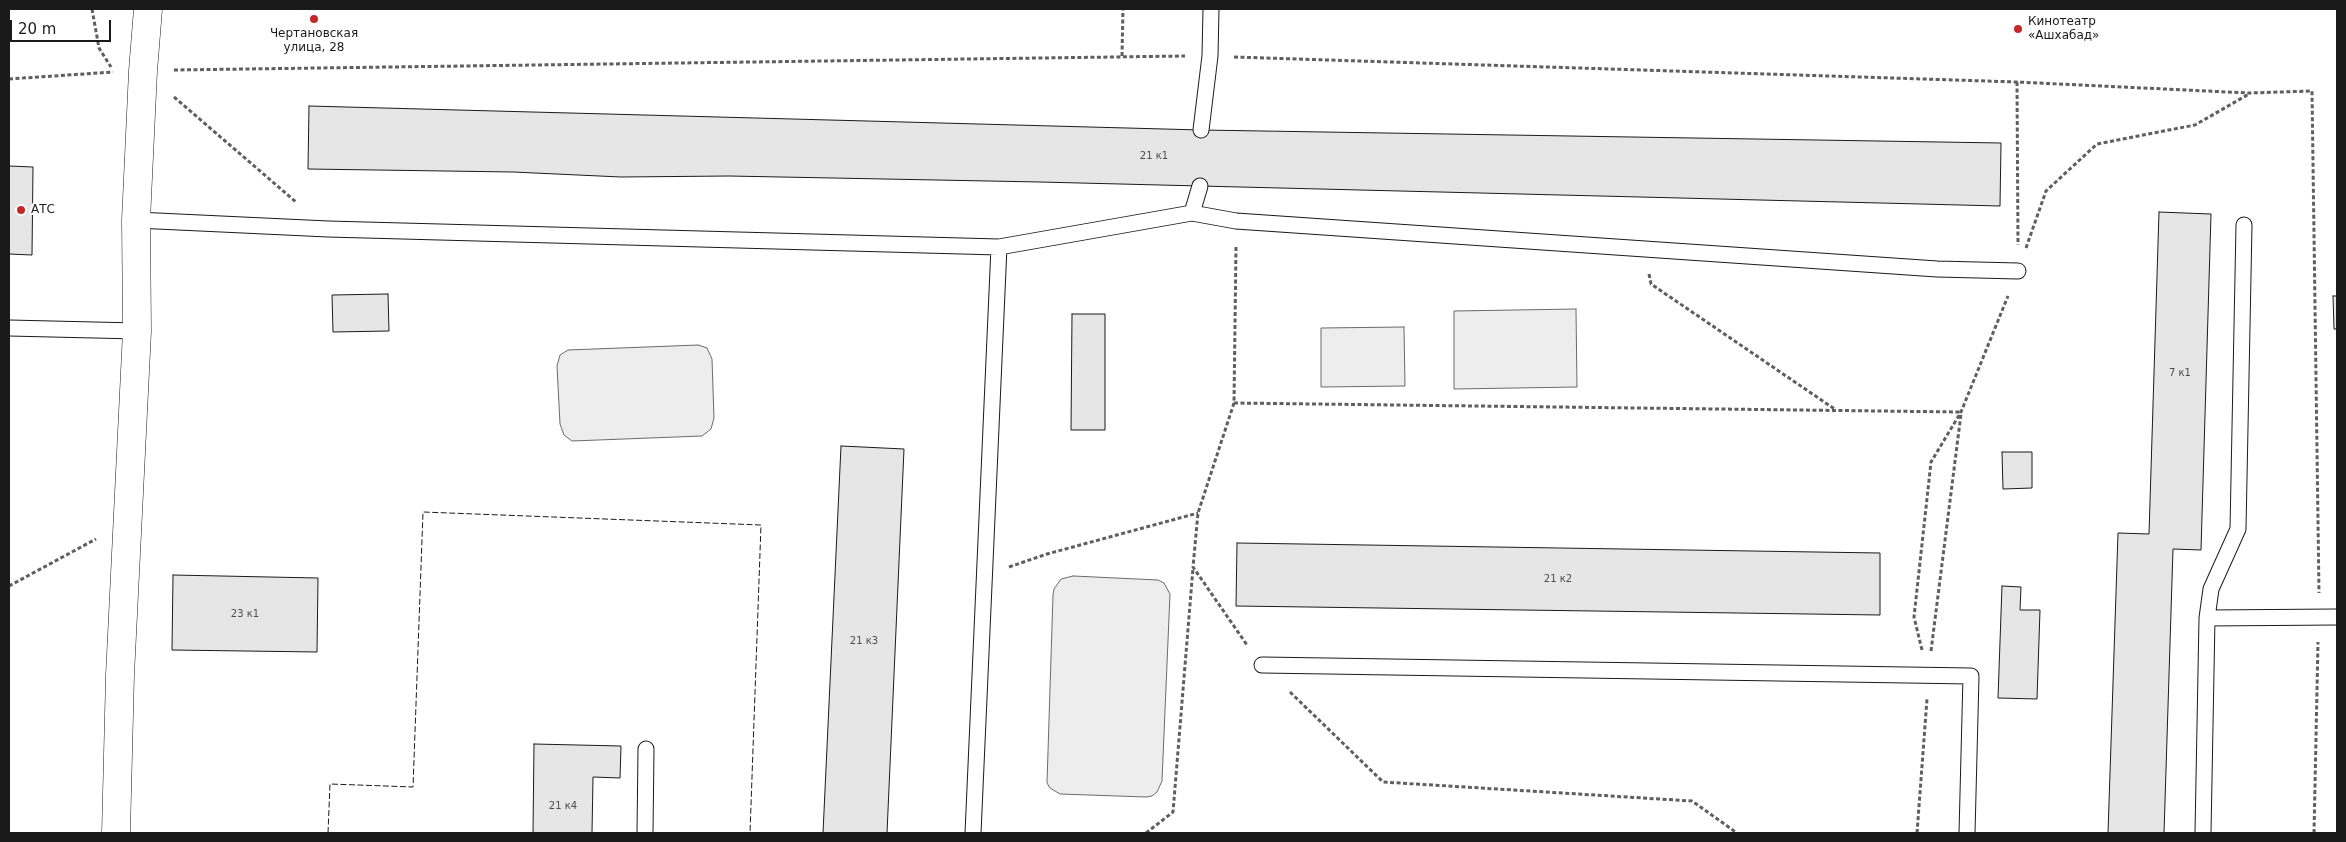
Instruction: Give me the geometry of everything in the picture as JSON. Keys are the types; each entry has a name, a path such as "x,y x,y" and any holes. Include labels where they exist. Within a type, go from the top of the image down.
{"street":[{"path":"116,833 120,675 137,331 136,220 148,9"}],"lane":[{"path":"1201,130 1210,56 1211,9"},
{"path":"1192,213 1200,186"},
{"path":"136,220 328,229 1000,247 1192,213 1236,221 1937,269 2018,271"},
{"path":"2202,833 2207,618 2211,589 2238,529 2244,225"},
{"path":"973,833 1000,247"},
{"path":"9,328 137,331"},
{"path":"2207,618 2337,617"},
{"path":"1262,665 1971,676 1967,833"},
{"path":"644,833 646,749"}],"path":[{"path":"9,79 114,72 99,48 92,9"},
{"path":"1122,56 1123,9"},
{"path":"143,71 1210,56 2017,82 2249,93 2312,90 2319,616 2314,833"},
{"path":"143,71 328,229"},
{"path":"2017,82 2018,271"},
{"path":"1928,675 1914,617 1931,462 1961,412 2018,271 2046,191 2097,144 2195,125 2249,93"},
{"path":"1146,833 1173,812 1198,513 1234,403 1236,221"},
{"path":"1644,249 1651,284 1836,410"},
{"path":"1234,403 1961,412"},
{"path":"1941,563 1961,412"},
{"path":"985,575 1047,554 1198,513"},
{"path":"9,586 128,524"},
{"path":"1193,567 1262,665 1383,782 1692,801 1737,833"}],"shaded area":[{"path":"1576,309 1577,387 1454,389 1454,311"},
{"path":"1404,327 1405,386 1321,387 1321,328"},
{"path":"698,345 707,348 712,359 714,418 711,429 702,436 572,441 564,435 560,424 557,366 560,355 568,350"},
{"path":"1073,576 1158,580 1164,583 1170,594 1162,781 1157,792 1152,796 1060,794 1050,788 1047,783 1053,595 1054,589 1061,579"}],"building":[{"path":"309,106 1201,130 2001,143 2000,206 1040,182 729,176 621,177 513,172 308,169"},
{"name":"АТС","path":"9,166 33,167 32,255 9,254"},
{"path":"2159,212 2211,214 2201,550 2173,549 2164,833 2108,833 2118,533 2149,534"},
{"path":"388,294 389,331 333,332 332,295"},
{"path":"2333,296 2337,296 2337,329 2334,329"},
{"path":"1072,314 1105,314 1105,430 1071,430"},
{"path":"841,446 904,449 887,833 823,833"},
{"path":"2002,452 2032,452 2032,488 2003,489"},
{"path":"1237,543 1880,553 1880,615 1236,606"},
{"path":"173,575 318,578 317,652 172,650"},
{"path":"2002,586 2021,587 2020,610 2040,610 2037,699 1998,698"},
{"path":"534,744 621,746 620,778 593,777 592,833 533,833"}],"fence":[{"path":"328,833 330,784 413,787 423,512 761,525 750,833"}],"place":[{"name":"Чертановская улица, 28","path":"314,19"},
{"name":"Кинотеатр «Ашхабад»","path":"2018,29"},
{"name":"АТС","path":"21,210"}]}
